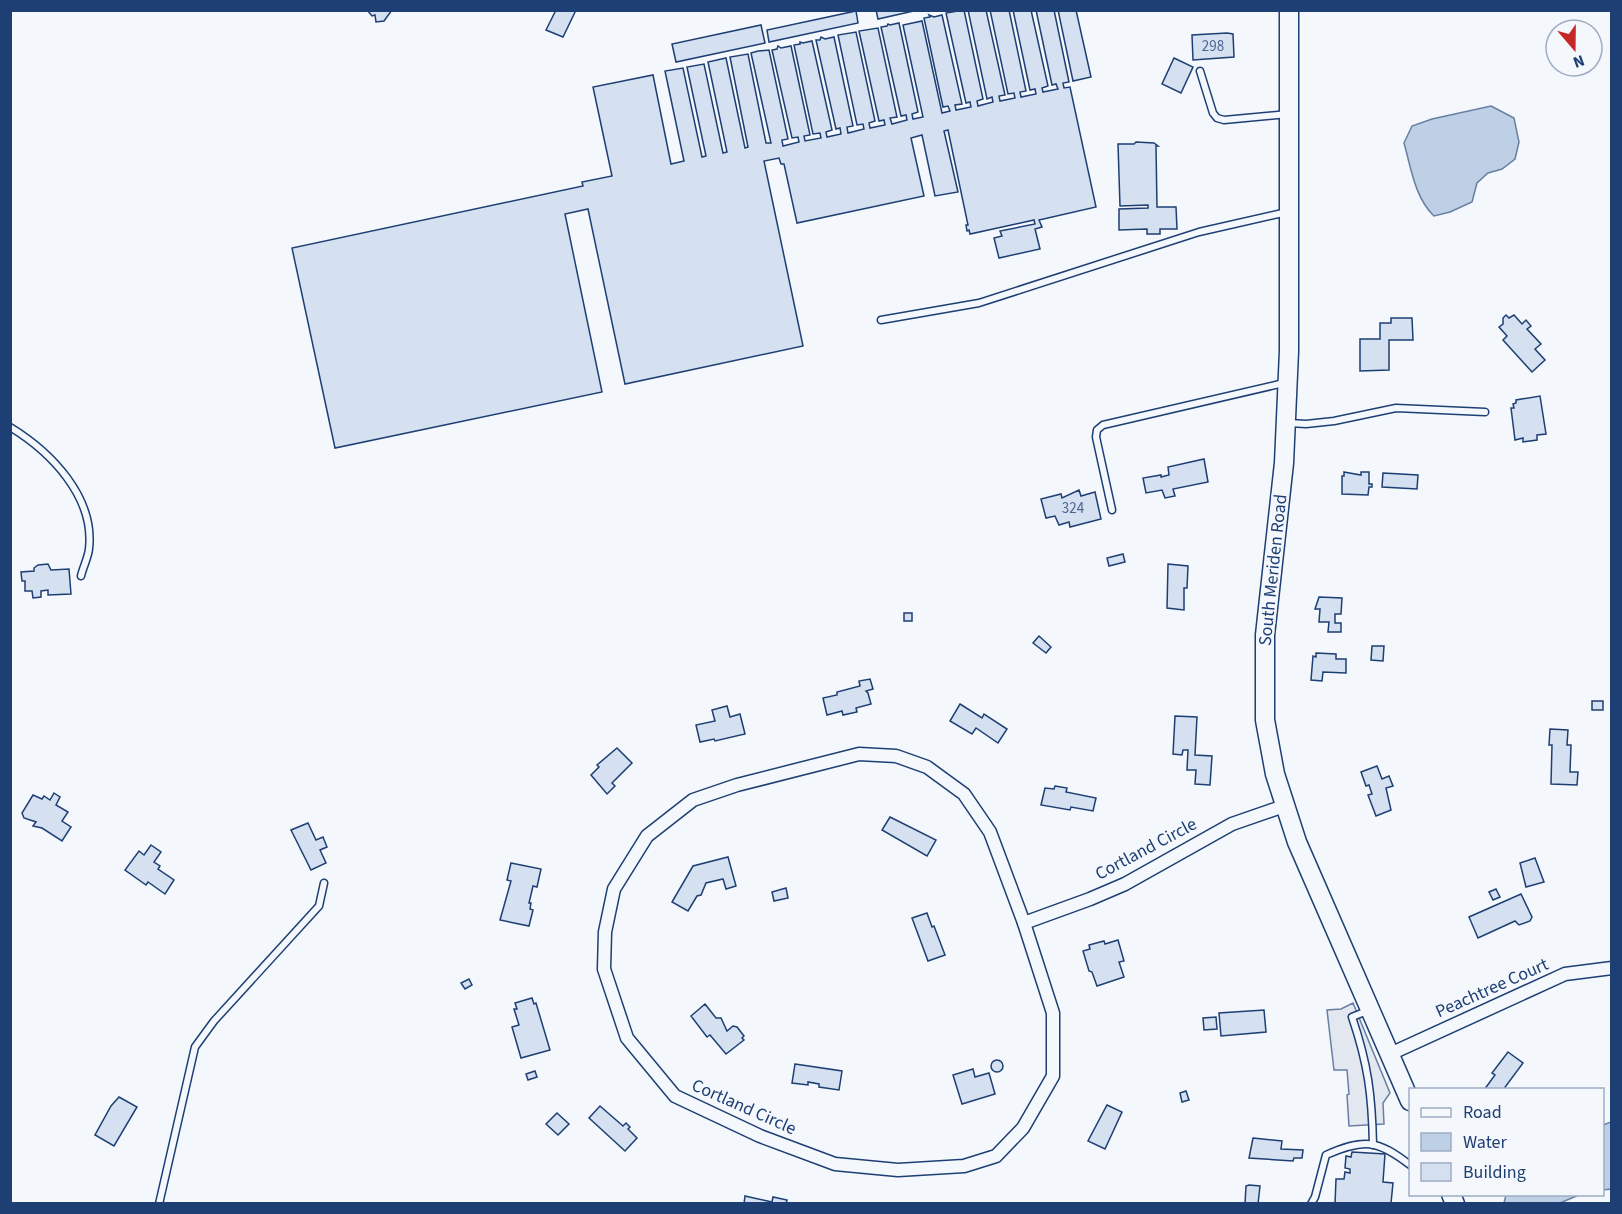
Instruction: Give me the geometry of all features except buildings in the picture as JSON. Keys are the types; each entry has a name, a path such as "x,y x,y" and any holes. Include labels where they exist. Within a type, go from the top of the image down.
{"main road":[{"name":"South Meriden Road","path":"1289,10 1288,382 1264,668 1265,720 1284,806 1317,890 1409,1099"}],"street":[{"name":"Cortland Circle","path":"859,754 896,756 927,767 964,794 990,832 1023,923 1053,1013 1053,1076 1023,1128 996,1155 964,1166 898,1170 835,1164 760,1136 675,1096 627,1038 604,969 605,932 614,889 647,836 693,800 736,785 859,754"},
{"name":"Cortland Circle","path":"1023,923 1125,884 1232,824 1284,806"},
{"name":"Peachtree Court","path":"1390,1054 1565,974 1611,968"}],"lane":[{"path":"1200,71 1213,113 1217,118 1224,120 1289,114"},
{"path":"881,320 979,303 1199,232 1290,211"},
{"path":"1112,510 1096,437 1097,430 1103,425 1288,382"},
{"path":"1286,423 1306,424 1395,408 1485,412"},
{"path":"10,427 24,435 54,460 76,491 85,513 89,533 89,551 81,576"},
{"path":"159,1203 195,1047 214,1021 319,906 324,883"},
{"path":"1370,1009 1352,1017 1363,1050 1370,1083 1373,1145"},
{"path":"1311,1203 1315,1197 1326,1155 1360,1143 1388,1149 1409,1164"}],"shaded area":[{"path":"1353,1003 1390,1093 1383,1103 1384,1124 1349,1126 1347,1070 1334,1070 1327,1010 1341,1009"}],"water":[{"path":"1491,106 1514,118 1519,142 1515,159 1502,169 1488,173 1477,183 1472,202 1434,216 1418,192 1404,143 1412,126 1432,119"},
{"path":"1611,1122 1611,1189 1604,1190 1604,1125"},
{"path":"1506,1196 1577,1196 1560,1203 1504,1203"}]}
